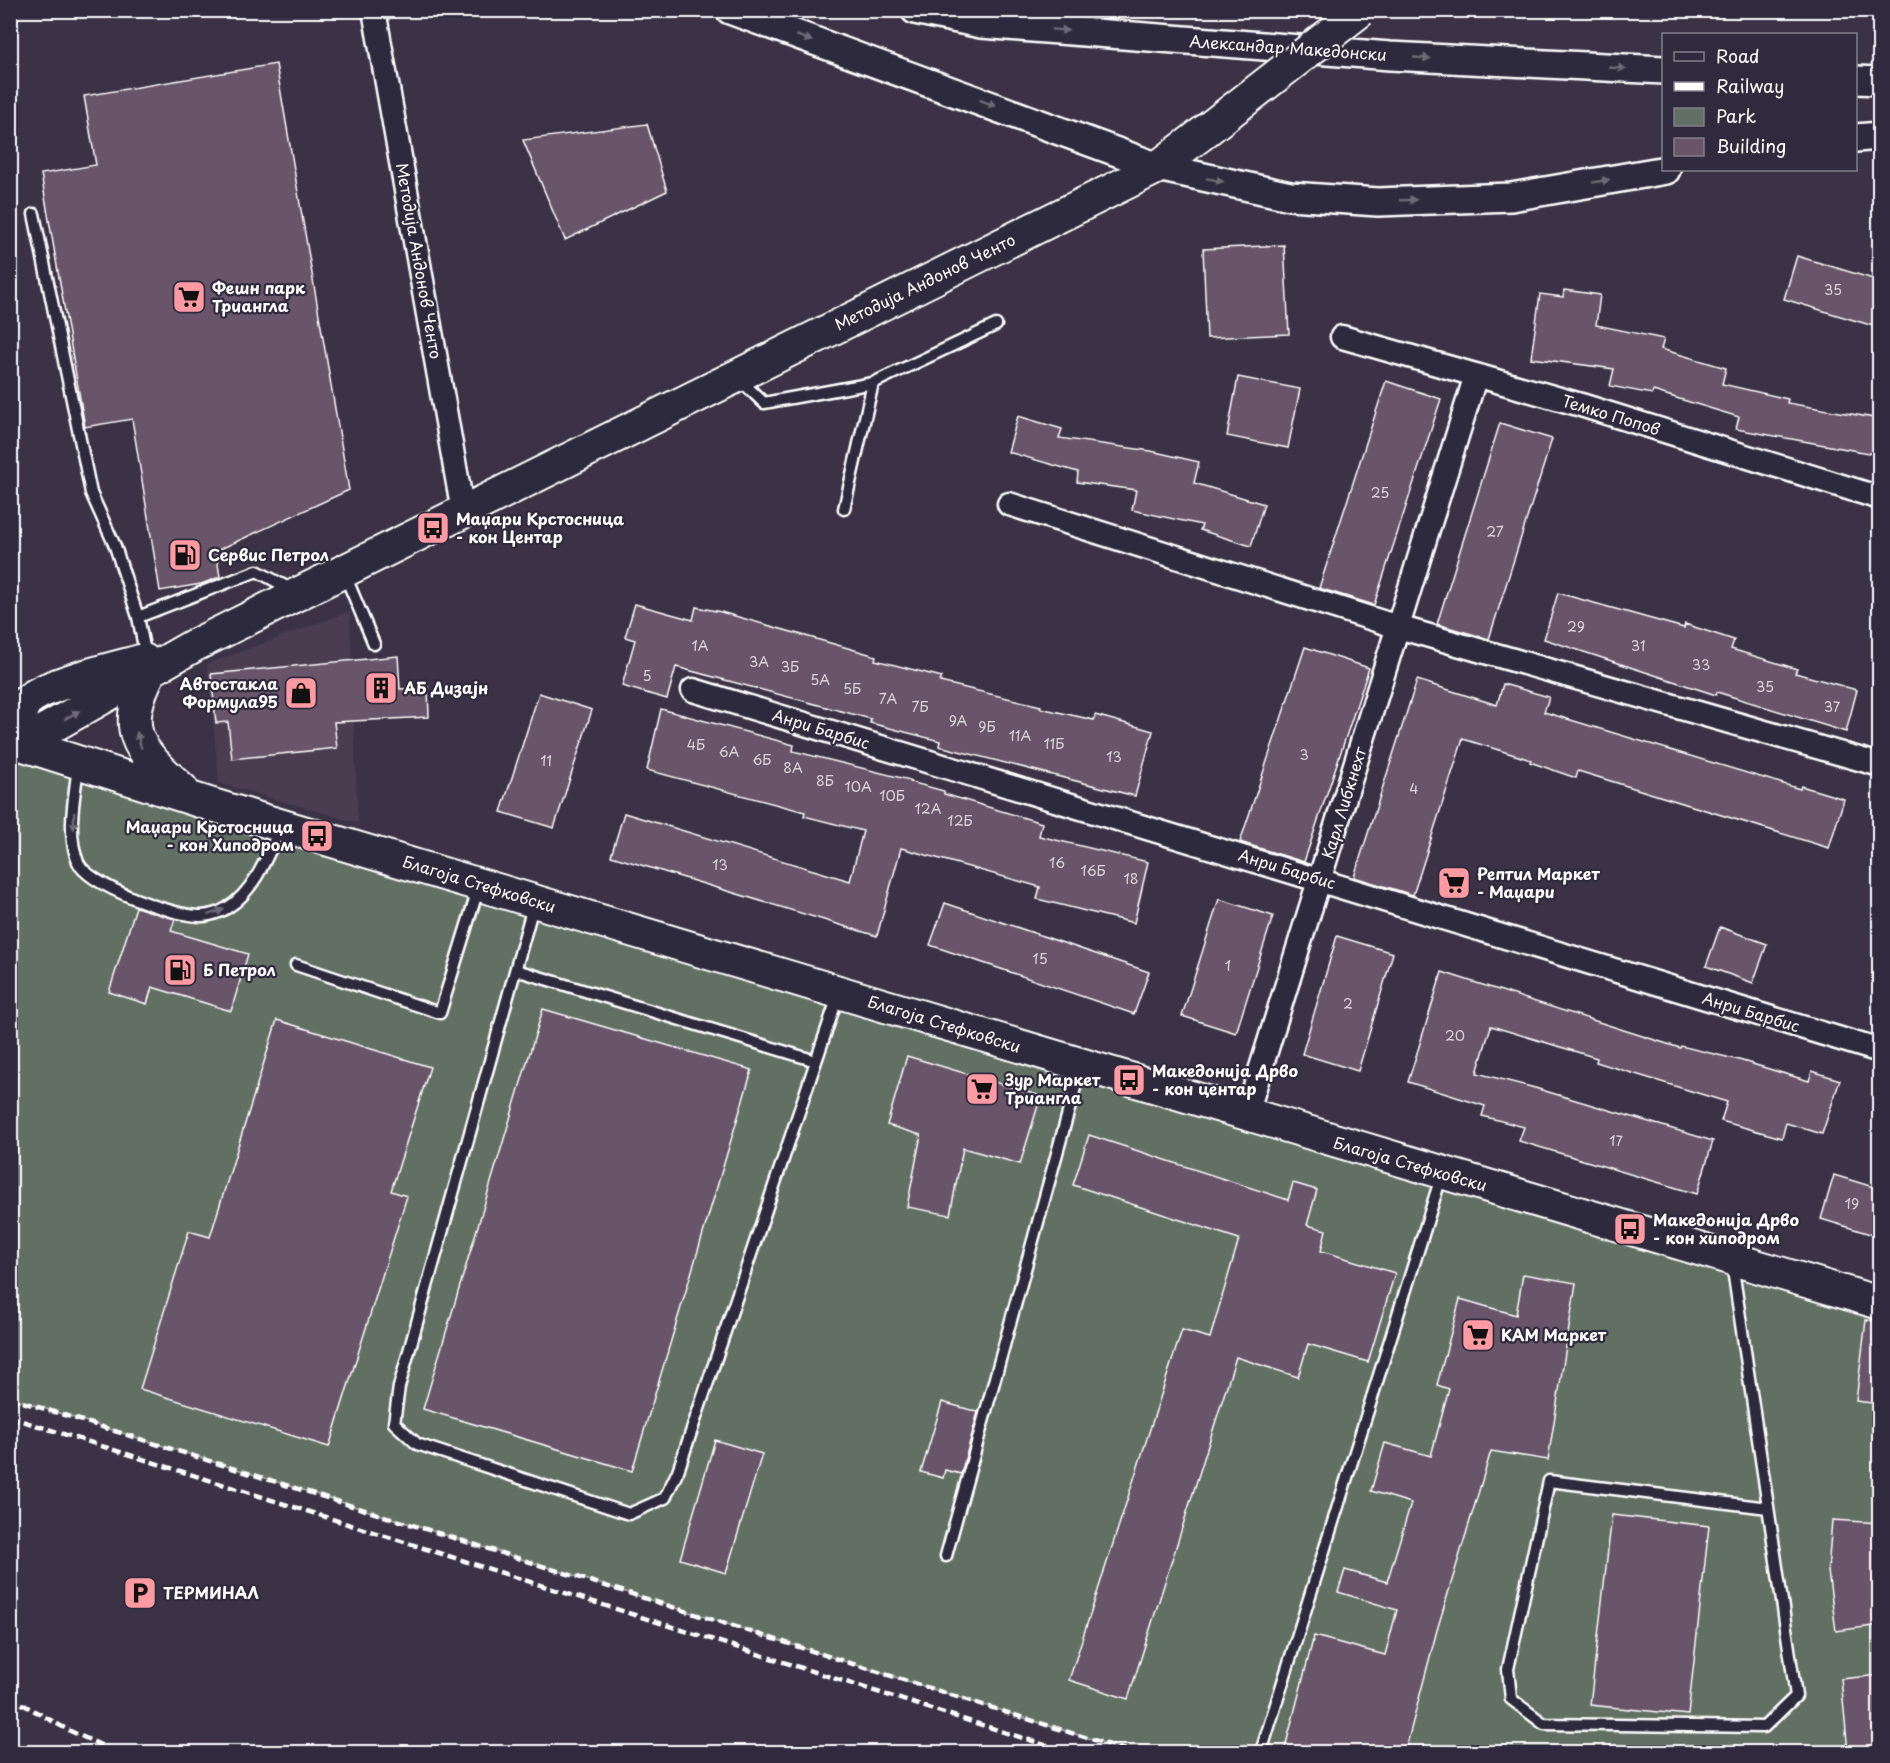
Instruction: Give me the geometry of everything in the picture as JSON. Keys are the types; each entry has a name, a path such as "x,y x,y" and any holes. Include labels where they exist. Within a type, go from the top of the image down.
{"main road":[{"name":"Методија Андонов Ченто","path":"16,743 148,665 193,646 344,572 1158,167 1361,10"},
{"name":"Методија Андонов Ченто","path":"16,743 24,703 43,690 148,665"},
{"path":"148,665 138,693 134,715 139,744 148,759 192,798"},
{"name":"Благоја Стефковски","path":"16,743 1246,1116 1880,1303"}],"street":[{"name":"Методија Андонов Ченто","path":"374,10 463,512"},
{"path":"730,10 1158,167 1290,196 1378,202 1511,196 1662,171"},
{"name":"Александар Македонски","path":"915,10 981,24 1005,26 1390,56 1662,70"},
{"path":"1857,80 1880,81"},
{"path":"1857,138 1880,136"},
{"name":"Темко Попов","path":"1342,337 1476,375 1880,498"},
{"name":"Карл Либкнехт","path":"1246,1116 1476,375"},
{"path":"1009,504 1398,627 1880,765"},
{"path":"10,694 43,690"},
{"name":"Анри Барбис","path":"693,690 1880,1051"}],"lane":[{"path":"34,214 91,493 115,546 138,617 148,665"},
{"path":"736,376 764,402 873,383 996,325"},
{"path":"844,509 873,383"},
{"path":"138,617 257,571 299,594"},
{"path":"344,572 374,644"},
{"path":"79,762 73,817 74,844 79,863 94,880 119,893 186,915 202,916 215,913 227,908 245,893 281,825"},
{"path":"296,965 440,1013 480,883"},
{"path":"534,901 399,1387 394,1424 417,1444 629,1514 665,1498 678,1470 839,993"},
{"path":"516,970 816,1061"},
{"path":"946,1556 1081,1066"},
{"path":"1261,1752 1442,1174"},
{"path":"1731,1259 1796,1696 1764,1727 1544,1724 1511,1699 1508,1669 1549,1481 1768,1508"}],"shaded area":[{"path":"350,611 358,823 219,783 207,664"}],"green space":[{"path":"10,756 1879,1304 1879,1752 1132,1752 11,1398"}],"building":[{"name":"Фешн парк Триангла","path":"276,64 349,490 216,551 220,577 201,584 160,591 132,419 85,427 41,174 96,165 84,96"},
{"path":"647,124 667,191 565,240 523,140"},
{"path":"1284,245 1289,334 1207,338 1203,249"},
{"path":"1797,256 1880,281 1880,328 1784,299"},
{"path":"1564,290 1600,295 1596,325 1664,339 1661,349 1726,368 1722,384 1788,399 1787,403 1880,419 1880,455 1736,429 1739,417 1653,391 1652,394 1610,386 1614,369 1531,358 1540,294 1563,297"},
{"path":"1238,377 1300,389 1288,448 1227,436"},
{"path":"1386,381 1441,399 1374,605 1319,588"},
{"path":"1018,416 1062,429 1059,438 1151,451 1199,462 1194,483 1264,504 1251,546 1200,530 1202,525 1132,510 1136,490 1077,482 1078,472 1008,452"},
{"path":"1500,423 1552,439 1489,639 1437,624"},
{"path":"1558,593 1684,628 1685,624 1734,640 1731,649 1797,669 1795,673 1857,690 1846,732 1717,692 1716,695 1544,639"},
{"path":"635,604 693,620 696,607 721,612 876,656 875,660 942,677 940,682 1041,706 1040,708 1094,720 1095,715 1153,731 1135,796 939,746 940,741 870,723 871,719 676,667 667,699 622,686 635,640 625,637"},
{"path":"1305,647 1369,668 1304,862 1240,842"},
{"path":"398,656 400,689 428,687 429,717 334,722 337,748 232,759 228,722 216,723 211,674"},
{"path":"1417,680 1497,705 1503,684 1549,697 1544,712 1800,789 1801,786 1844,799 1829,848 1578,771 1576,778 1530,762 1531,760 1463,739 1413,895 1354,877"},
{"path":"539,693 592,710 554,828 501,812"},
{"path":"661,709 794,745 793,751 910,780 910,782 944,791 944,794 1042,823 1039,836 1148,862 1134,923 1037,899 1040,887 901,848 877,936 611,856 624,813 850,881 863,831 804,816 805,812 647,770"},
{"path":"1219,899 1273,916 1236,1033 1182,1016"},
{"path":"945,903 1149,972 1134,1014 930,945"},
{"name":"Б Петрол","path":"136,907 175,919 171,931 248,954 231,1011 152,987 147,1004 109,992"},
{"path":"1720,927 1767,944 1753,983 1706,966"},
{"path":"1337,936 1393,953 1358,1071 1302,1054"},
{"path":"1442,972 1680,1048 1681,1046 1739,1060 1809,1081 1812,1071 1840,1080 1822,1134 1786,1123 1782,1138 1721,1121 1727,1102 1596,1062 1597,1058 1491,1026 1477,1073 1713,1141 1697,1194 1519,1141 1524,1127 1482,1116 1485,1106 1408,1082"},
{"path":"543,1009 752,1070 632,1471 423,1409"},
{"path":"277,1020 430,1067 391,1191 407,1196 329,1447 140,1389 189,1231 210,1237"},
{"path":"907,1056 1041,1096 1020,1164 963,1148 950,1215 907,1207 921,1135 887,1125"},
{"path":"1089,1135 1288,1200 1293,1183 1317,1190 1307,1225 1326,1230 1321,1251 1395,1273 1368,1362 1308,1344 1298,1377 1236,1357 1128,1699 1069,1680 1182,1330 1210,1338 1239,1239 1073,1185"},
{"path":"1834,1175 1880,1189 1880,1237 1821,1219"},
{"path":"1523,1274 1576,1283 1548,1460 1491,1451 1437,1630 1405,1752 1284,1752 1314,1636 1385,1655 1397,1610 1338,1592 1345,1570 1387,1582 1411,1503 1371,1491 1385,1443 1431,1456 1449,1389 1437,1385 1460,1299 1516,1315"},
{"path":"1866,1320 1880,1321 1880,1404 1856,1401"},
{"path":"942,1402 978,1412 961,1474 945,1470 943,1478 921,1472"},
{"path":"715,1440 762,1454 726,1573 680,1559"},
{"path":"1612,1515 1709,1526 1688,1715 1590,1705"},
{"path":"1832,1520 1880,1523 1880,1625 1836,1631 1828,1571"},
{"path":"1880,1675 1880,1752 1848,1752 1841,1679"}],"railway":[{"path":"10,1398 1132,1752"},
{"path":"10,1417 1067,1752"},
{"path":"10,1697 68,1730 116,1752"}],"place":[{"name":"Фешн парк Триангла","path":"189,297"},
{"name":"Маџари Крстосница - кон Центар","path":"433,528"},
{"name":"Сервис Петрол","path":"185,555"},
{"name":"АБ Дизајн","path":"381,688"},
{"name":"Автостакла Формула95","path":"301,693"},
{"name":"Маџари Крстосница - кон Хиподром","path":"317,836"},
{"name":"Рептил Маркет - Маџари","path":"1454,883"},
{"name":"Б Петрол","path":"180,970"},
{"name":"Македонија Дрво - кон центар","path":"1129,1080"},
{"name":"Зур Маркет Триангла","path":"982,1089"},
{"name":"Македонија Дрво - кон хиподром","path":"1630,1229"},
{"name":"КАМ Маркет","path":"1478,1335"},
{"name":"ТЕРМИНАЛ","path":"140,1593"}]}
